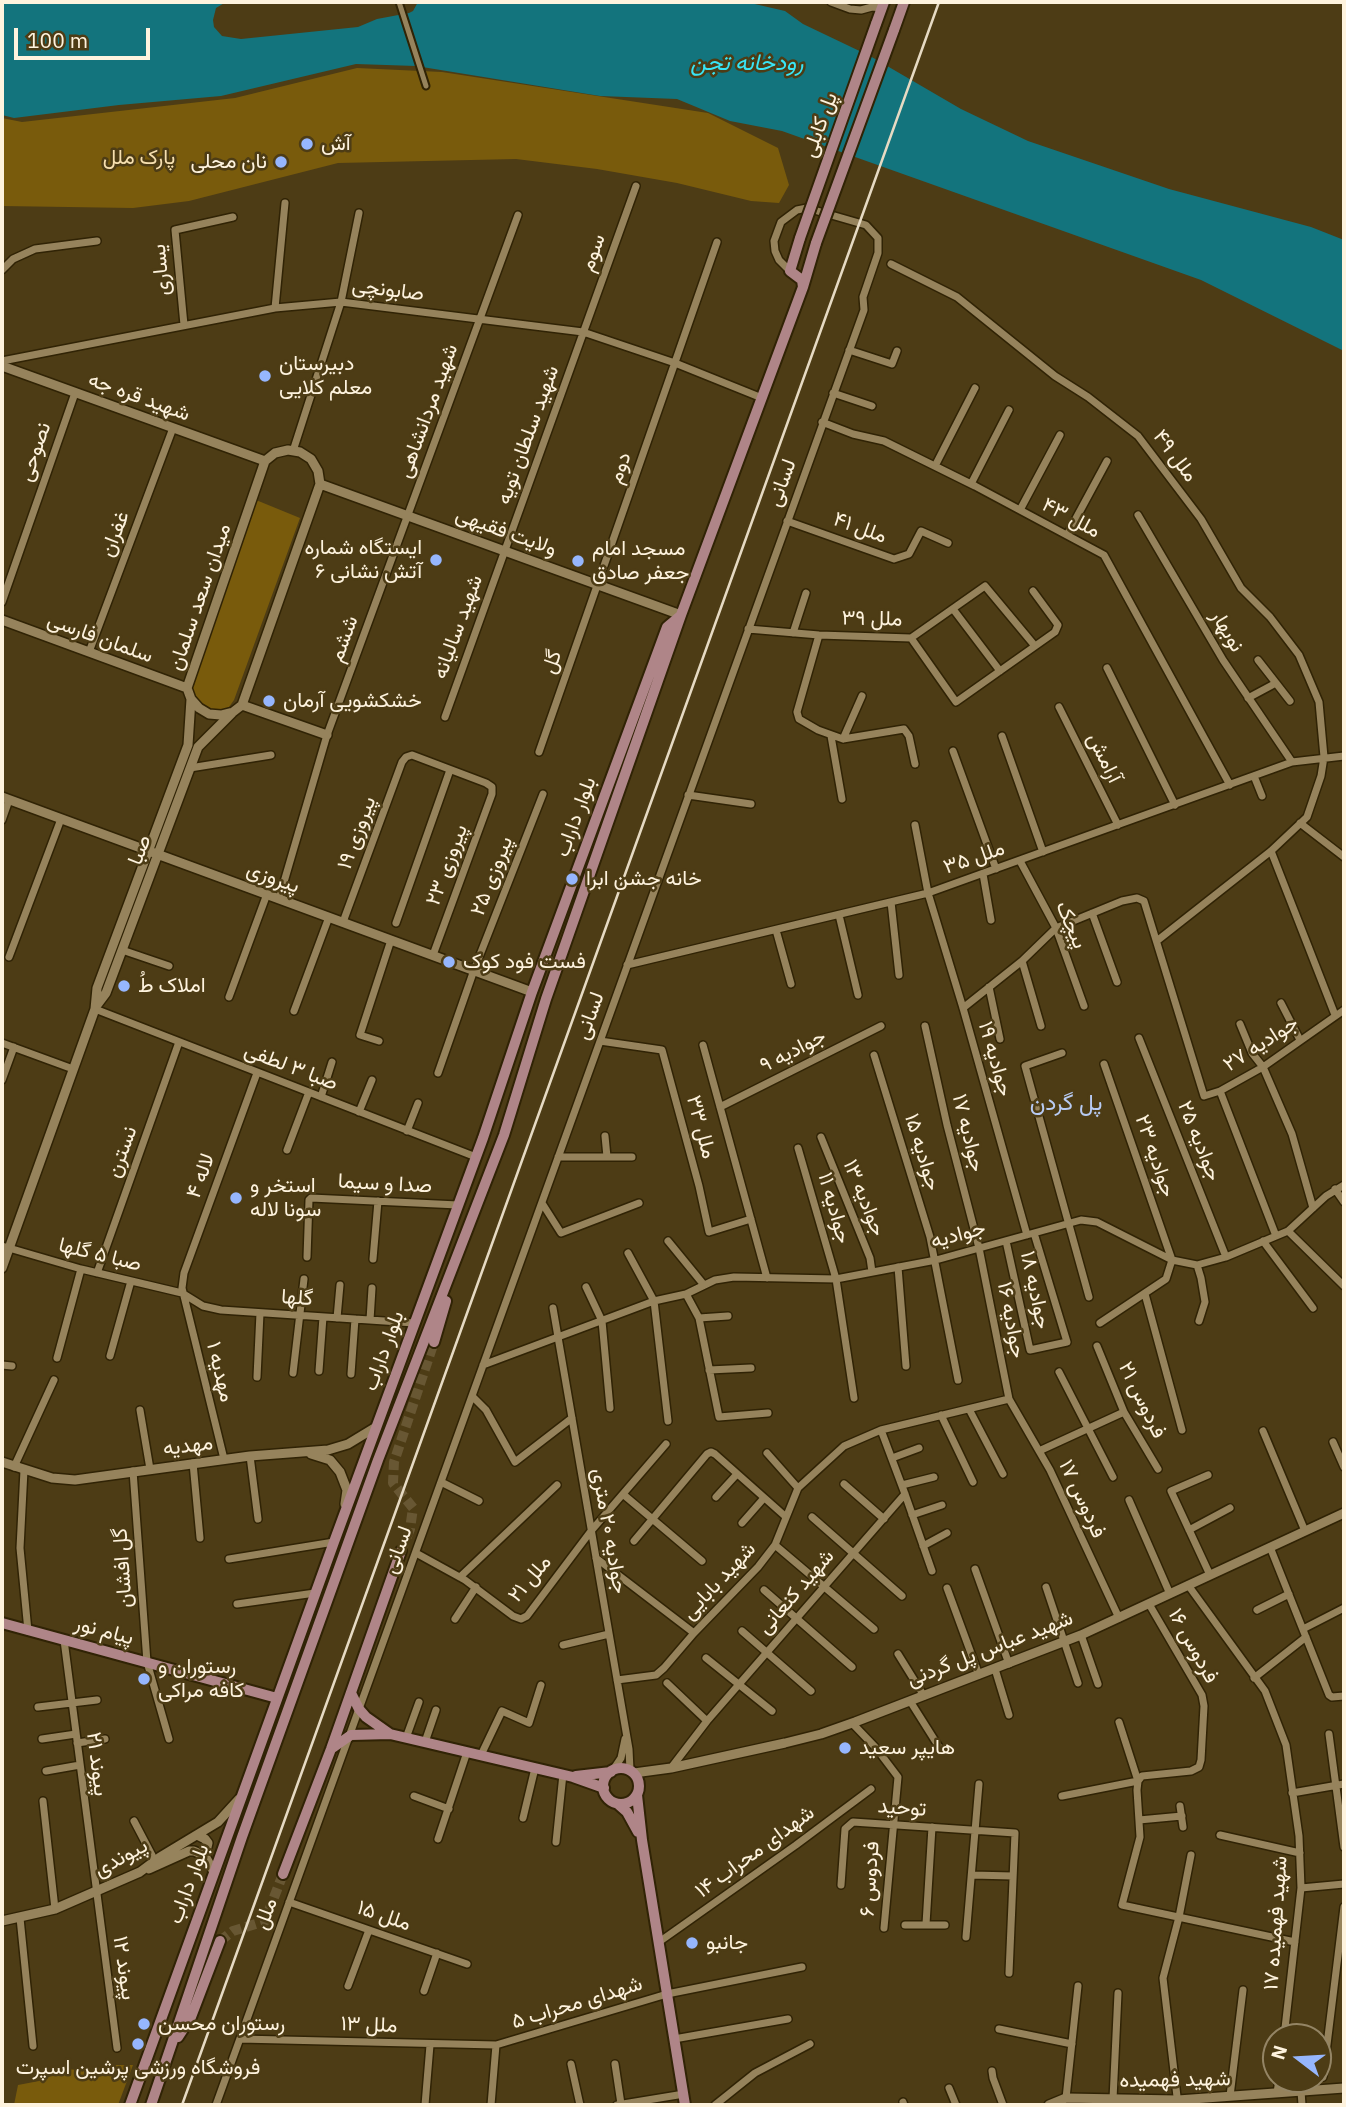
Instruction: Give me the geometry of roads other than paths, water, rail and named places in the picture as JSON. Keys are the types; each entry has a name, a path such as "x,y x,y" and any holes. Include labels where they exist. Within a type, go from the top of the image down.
{"main road":[{"name":"پل کابلی","path":"803,287 816,243 904,2"},
{"name":"پل کابلی","path":"790,271 883,5"},
{"path":"790,271 802,280 803,287"},
{"name":"بلوار داراب","path":"151,2105 242,1837 374,1473 500,1144 546,999 681,615 803,287"},
{"name":"بلوار داراب","path":"130,2105 468,1180 532,992 667,627 681,615"},
{"path":"483,1138 500,1144"},
{"path":"468,1180 484,1186"},
{"path":"434,1342 455,1260"},
{"path":"283,1874 331,1749 401,1551"},
{"name":"پیام نور","path":"2,1623 277,1698"},
{"path":"351,1693 359,1709 390,1734"},
{"path":"331,1749 351,1735 390,1734 568,1775 604,1788"},
{"path":"568,1775 624,1768 632,1772 639,1784 636,1795 642,1840 685,2100"},
{"path":"612,1771 606,1776 606,1795 627,1812 642,1840"},
{"path":"618,1804 632,1800 636,1795"},
{"path":"169,2051 191,2017 220,1941"}],"street":[{"path":"399,2 426,86"},
{"path":"831,2 861,10 883,5"},
{"name":"سوم","path":"583,332 636,186"},
{"path":"275,308 285,204"},
{"name":"لسانی","path":"351,1735 864,310 863,297 877,253 878,238 866,225 807,208 797,210 781,222 774,241 779,260 790,271"},
{"path":"293,451 341,302 359,213"},
{"name":"شهید مردانشاهی","path":"409,516 518,215"},
{"name":"یساری","path":"184,326 175,230 233,217"},
{"path":"2,270 13,258 35,249 97,242"},
{"name":"دوم","path":"597,583 717,242"},
{"name":"ملل ۴۹","path":"891,264 957,296 1055,376 1088,397 1138,436 1200,519 1241,588 1270,617 1299,654 1319,702 1324,757 1321,776 1307,817 1271,851 1158,940"},
{"name":"صابونچی","path":"2,361 275,308 341,302 583,332 675,363 762,398"},
{"name":"شهید سلطان تویه","path":"505,550 583,332"},
{"path":"849,350 892,364 897,351"},
{"name":"شهید قره جه","path":"2,366 265,461"},
{"path":"935,466 975,388"},
{"name":"نصوحی","path":"2,601 75,393"},
{"path":"833,393 872,406"},
{"path":"971,484 1009,410"},
{"name":"ملل ۴۳","path":"822,422 853,434 884,441 1104,555 1230,785"},
{"name":"غفران","path":"89,652 173,428"},
{"path":"1020,510 1060,435"},
{"path":"233,712 242,705 320,484 318,471 311,459 300,452 288,450 275,453 265,461"},
{"name":"میدان سعد سلمان","path":"233,712 209,714 191,699 187,688 265,461"},
{"path":"1067,535 1107,461"},
{"name":"ولایت فقیهی","path":"320,484 681,615"},
{"name":"نوبهار","path":"1138,514 1223,660 1292,762"},
{"name":"ششم","path":"279,899 327,735 409,516"},
{"name":"ملل ۴۱","path":"787,521 894,559 909,554 921,531 947,544"},
{"name":"شهید سالیانه","path":"445,717 505,550"},
{"name":"گل","path":"539,752 597,583"},
{"name":"ملل ۳۹","path":"748,628 818,635 911,638 985,586 1035,646"},
{"path":"911,638 956,702 1055,632 1058,625 1033,591"},
{"path":"793,633 806,593"},
{"path":"953,609 1000,671"},
{"name":"سلمان فارسی","path":"2,620 187,688"},
{"path":"818,635 797,712 799,719 831,736 844,739 904,729 909,736 915,764"},
{"path":"1258,660 1290,701"},
{"path":"1107,668 1175,805"},
{"path":"1248,698 1276,683"},
{"path":"844,739 862,696"},
{"name":"صبا","path":"2,1268 5,1248 95,1009 106,993 122,950 188,745 191,699"},
{"path":"242,705 327,735"},
{"name":"آرامش","path":"1059,707 1118,825"},
{"name":"صبا","path":"95,1009 97,988 198,747 233,712"},
{"path":"831,736 842,799"},
{"path":"1002,736 1043,852"},
{"path":"953,751 996,869"},
{"path":"190,768 271,755"},
{"name":"پیروزی ۱۹","path":"343,922 402,762 412,755 450,770"},
{"name":"ملل ۳۵","path":"627,965 928,893 1292,762 1344,756"},
{"path":"396,923 450,770"},
{"name":"پیروزی ۲۳","path":"433,955 492,794 492,787 486,783 450,770"},
{"path":"1254,776 1262,796"},
{"name":"پیروزی ۲۵","path":"438,1073 474,970 542,794"},
{"path":"688,795 751,804"},
{"path":"2,820 5,799"},
{"name":"پیروزی","path":"5,799 532,992"},
{"path":"9,957 61,819"},
{"path":"1300,823 1344,857"},
{"name":"جوادیه ۱۹","path":"915,825 928,893 1030,1234 1067,1342"},
{"path":"1271,851 1335,1015"},
{"name":"پیچک","path":"1020,861 1056,928 1084,1006"},
{"path":"983,874 991,920"},
{"path":"229,997 267,894"},
{"path":"963,1007 1022,961 1056,928 1122,901 1137,898 1144,901 1158,940 1203,1094 1205,1096 1220,1091"},
{"path":"891,902 899,975"},
{"path":"1092,913 1117,982"},
{"path":"839,915 858,995"},
{"path":"294,1011 329,917"},
{"path":"776,930 791,984"},
{"path":"379,1041 360,1035 390,940"},
{"path":"122,950 169,966"},
{"path":"1022,961 1041,1026"},
{"path":"989,987 1000,1038"},
{"path":"1281,1003 1300,1040"},
{"name":"صبا ۳ لطفی","path":"95,1009 476,1157"},
{"name":"جوادیه ۲۷","path":"1276,1236 1220,1091 1263,1067 1344,1010"},
{"path":"1240,1024 1252,1053 1263,1067 1292,1134 1313,1208"},
{"name":"جوادیه ۹","path":"720,1107 881,1026"},
{"name":"جوادیه ۱۷","path":"925,1026 979,1248"},
{"name":"جوادیه ۲۵","path":"1139,1038 1226,1257"},
{"name":"ملل ۳۳","path":"600,1041 662,1050 709,1231 751,1219"},
{"name":"نسترن","path":"97,1273 179,1042"},
{"path":"2,1043 73,1069"},
{"path":"703,1045 767,1278"},
{"path":"2,1080 14,1047"},
{"path":"1062,1053 1025,1066 1089,1297"},
{"name":"جوادیه ۱۵","path":"874,1055 936,1260 958,1380"},
{"path":"321,1097 332,1062"},
{"name":"جوادیه ۲۳","path":"1104,1064 1172,1260"},
{"name":"لاله ۴","path":"182,1293 184,1273 257,1073"},
{"path":"359,1112 373,1080"},
{"path":"287,1150 309,1092"},
{"path":"407,1131 418,1103"},
{"path":"605,1136 607,1157"},
{"name":"جوادیه ۱۳","path":"821,1137 870,1258 872,1272"},
{"name":"جوادیه ۱۱","path":"798,1148 836,1279 854,1398"},
{"path":"558,1157 632,1157"},
{"name":"جوادیه","path":"483,1365 654,1300 686,1294 715,1280 734,1277 836,1279 936,1260 1082,1220 1097,1222 1172,1260 1197,1265 1226,1257 1288,1231 1335,1189 1344,1185"},
{"path":"1335,1189 1344,1202"},
{"name":"صدا و سیما","path":"307,1257 311,1198 458,1205"},
{"path":"373,1259 378,1201"},
{"path":"542,1203 561,1233 639,1203"},
{"path":"1288,1231 1344,1286"},
{"path":"668,1241 704,1285"},
{"name":"جوادیه ۱۸","path":"1006,1241 1030,1350 1067,1342"},
{"path":"1263,1241 1313,1308"},
{"name":"صبا ۵ گلها","path":"5,1248 182,1293"},
{"name":"جوادیه ۱۶","path":"979,1248 1009,1399"},
{"path":"628,1252 654,1300 668,1421"},
{"path":"1100,1323 1166,1279 1172,1260"},
{"path":"1197,1265 1205,1302 1199,1321"},
{"path":"898,1267 906,1366"},
{"path":"57,1358 81,1269"},
{"path":"293,1373 304,1279"},
{"path":"110,1356 131,1281"},
{"path":"337,1318 340,1285"},
{"path":"586,1287 602,1321 610,1408"},
{"path":"370,1320 372,1288"},
{"name":"گلها","path":"182,1293 203,1306 212,1308 414,1323"},
{"name":"مهدیه ۱","path":"182,1293 224,1459"},
{"path":"686,1294 699,1318 719,1417 768,1413"},
{"path":"1145,1294 1182,1430"},
{"name":"جوادیه ۲۰ متری","path":"553,1308 632,1772"},
{"path":"257,1377 260,1313"},
{"path":"699,1318 728,1315"},
{"path":"319,1371 323,1317"},
{"path":"351,1374 355,1319"},
{"name":"فردوس ۲۱","path":"1097,1346 1124,1412 1158,1469"},
{"path":"2,1365 12,1366"},
{"path":"709,1370 751,1368"},
{"path":"1059,1372 1113,1477"},
{"path":"14,1467 54,1380"},
{"path":"472,1396 486,1410 515,1462 572,1418"},
{"name":"شهید بابایی","path":"617,1680 656,1675 758,1567 775,1545 798,1488 844,1446 881,1430 1009,1399"},
{"name":"فردوس ۱۷","path":"1009,1399 1050,1470 1119,1618"},
{"path":"969,1409 1003,1474"},
{"path":"140,1410 150,1469"},
{"path":"1040,1451 1124,1412"},
{"path":"941,1415 973,1482"},
{"name":"مهدیه","path":"2,1462 52,1478 75,1480 224,1459 328,1450 348,1444 376,1427"},
{"path":"881,1430 932,1572"},
{"path":"1263,1431 1305,1531"},
{"path":"1333,1442 1344,1467"},
{"path":"591,1531 666,1444"},
{"path":"891,1458 919,1448"},
{"path":"302,1452 317,1454 330,1460 340,1472 346,1490 343,1517"},
{"path":"634,1541 711,1452 786,1517"},
{"path":"766,1453 798,1488"},
{"path":"250,1456 258,1519"},
{"path":"192,1463 200,1538"},
{"path":"24,1470 20,1548 28,1630"},
{"name":"گل افشان","path":"133,1471 147,1662 169,1738"},
{"path":"716,1497 737,1474"},
{"path":"1208,1475 1171,1491 1210,1575"},
{"path":"902,1485 934,1477"},
{"path":"441,1482 479,1501"},
{"path":"844,1484 884,1519"},
{"path":"460,1577 557,1485"},
{"name":"شهید کنعانی","path":"671,1768 707,1720 905,1494"},
{"path":"624,1495 702,1561"},
{"path":"742,1523 764,1498"},
{"path":"1129,1500 1170,1594"},
{"path":"912,1515 942,1505"},
{"path":"1189,1530 1230,1508"},
{"name":"شهید عباس پل گردنی","path":"632,1772 671,1768 785,1743 852,1723 1064,1643 1344,1513"},
{"path":"812,1517 902,1597"},
{"name":"ملل ۲۱","path":"416,1553 476,1587 520,1619 527,1616 591,1531"},
{"path":"923,1546 947,1533"},
{"path":"229,1559 334,1542"},
{"path":"775,1545 874,1629"},
{"path":"1270,1547 1329,1695 1344,1696"},
{"path":"596,1557 694,1633"},
{"path":"975,1569 1009,1664"},
{"name":"شهید فهمیده ۱۷","path":"1188,1586 1265,1691 1286,1745 1300,1853 1301,1888 1286,2023"},
{"path":"455,1619 476,1587"},
{"path":"1046,1587 1078,1683"},
{"path":"947,1588 979,1675"},
{"path":"764,1590 852,1667"},
{"path":"237,1604 315,1594"},
{"path":"1256,1610 1289,1594"},
{"name":"فردوس ۱۶","path":"1138,1781 1142,1776 1191,1771 1199,1767 1202,1747 1202,1695 1149,1604"},
{"path":"1254,1678 1304,1633 1344,1608"},
{"path":"742,1631 811,1691"},
{"path":"563,1645 609,1634"},
{"path":"1081,1635 1098,1684"},
{"name":"پیوند ۲۱","path":"64,1640 96,1892"},
{"path":"898,1654 923,1696"},
{"path":"706,1658 772,1711"},
{"path":"995,1669 1009,1714"},
{"path":"667,1683 707,1720"},
{"path":"481,1755 502,1711 529,1723 541,1685"},
{"path":"38,1707 97,1700"},
{"path":"910,1701 939,1747"},
{"path":"406,1738 419,1702"},
{"path":"425,1742 436,1710"},
{"path":"1119,1722 1138,1781 1140,1837 1122,1905 1295,1942"},
{"name":"فردوس ۶","path":"852,1723 898,1777 884,1928"},
{"path":"612,1771 621,1758 626,1731"},
{"path":"1329,1734 1340,1785 1344,1847"},
{"name":"ملل","path":"216,2105 351,1735"},
{"path":"41,1739 105,1739"},
{"path":"438,1839 467,1752"},
{"path":"46,1771 80,1765"},
{"path":"523,1818 535,1768"},
{"path":"556,1842 568,1775"},
{"path":"1062,1796 1138,1781"},
{"path":"966,1937 979,1784"},
{"path":"1292,1793 1340,1785"},
{"name":"شهدای محراب ۱۴","path":"659,1942 871,1789"},
{"name":"پیوندی","path":"2,1921 55,1909 140,1872 222,1819 241,1796"},
{"path":"414,1796 449,1809"},
{"path":"43,1801 55,1909"},
{"path":"1180,1806 1183,1827"},
{"path":"1139,1820 1182,1816"},
{"path":"134,1821 155,1861"},
{"name":"توحید","path":"841,1885 845,1829 853,1822 1016,1833 1013,1876"},
{"path":"926,1924 932,1827"},
{"path":"197,1835 208,1843 205,1856"},
{"path":"1220,1835 1300,1853"},
{"path":"140,1872 194,1851 205,1856 214,1872"},
{"path":"1178,2103 1163,1978 1191,1855"},
{"path":"971,1875 1013,1876 1009,1973"},
{"path":"1301,1888 1344,1884"},
{"name":"پیوند ۱۲","path":"96,1892 117,2048"},
{"name":"ملل ۱۵","path":"289,1902 467,1964"},
{"path":"1330,2023 1344,1907"},
{"path":"20,1918 33,2046"},
{"path":"905,1925 946,1925"},
{"path":"348,1986 369,1930"},
{"path":"424,1991 437,1954"},
{"name":"شهدای محراب ۵","path":"496,2045 667,1994 802,1967"},
{"path":"1066,2098 1078,1986"},
{"path":"1230,2096 1243,1990"},
{"path":"1113,2099 1118,1993"},
{"path":"674,2039 788,2019"},
{"path":"999,2029 1072,2044"},
{"name":"ملل ۱۳","path":"240,2039 496,2045"},
{"path":"715,2105 755,2073 810,2044"},
{"path":"425,2105 430,2045"},
{"path":"491,2105 496,2045"},
{"path":"571,2064 580,2105"},
{"path":"615,2064 619,2105 685,2100"},
{"path":"992,2071 1003,2105"},
{"path":"949,2088 956,2105"},
{"name":"شهید فهمیده","path":"1052,2105 1066,2098 1178,2103 1230,2096 1244,2100 1277,2093"}],"water":[{"name":"رودخانه تجن","path":"2,2 226,2 216,8 214,27 222,36 241,39 358,27 377,19 409,13 418,2 746,2 785,11 803,24 870,56 961,109 1028,141 1169,189 1311,227 1344,240 1344,351 1201,280 782,131 730,121 677,99 600,96 416,66 356,64 221,96 14,118 2,115"}],"tunnel":[{"path":"401,1551 410,1529 413,1508 393,1483 394,1462 434,1342"},
{"path":"220,1941 233,1931 265,1921 283,1874"}],"railway":[{"path":"182,2105 939,2"}],"place":[{"name":"آش","path":"307,144"},
{"name":"نان محلی","path":"281,162"},
{"name":"دبیرستان معلم کلایی","path":"265,376"},
{"name":"ایستگاه شماره ۶ آتش نشانی","path":"436,560"},
{"name":"مسجد امام جعفر صادق","path":"578,561"},
{"name":"خشکشویی آرمان","path":"269,701"},
{"name":"خانه جشن ابرا","path":"572,879"},
{"name":"فست فود کوک","path":"449,962"},
{"name":"املاک طُ","path":"124,986"},
{"name":"استخر و سونا لاله","path":"236,1198"},
{"name":"رستوران و کافه مراکی","path":"144,1679"},
{"name":"هایپر سعید","path":"845,1748"},
{"name":"جانبو","path":"692,1943"},
{"name":"رستوران محسن","path":"144,2024"},
{"name":"فروشگاه ورزشی پرشین اسپرت","path":"138,2044"}],"district":[{"name":"پل گردن","path":"1066,1103"}],"park label":[{"name":"پارک ملل","path":"139,158"}]}
